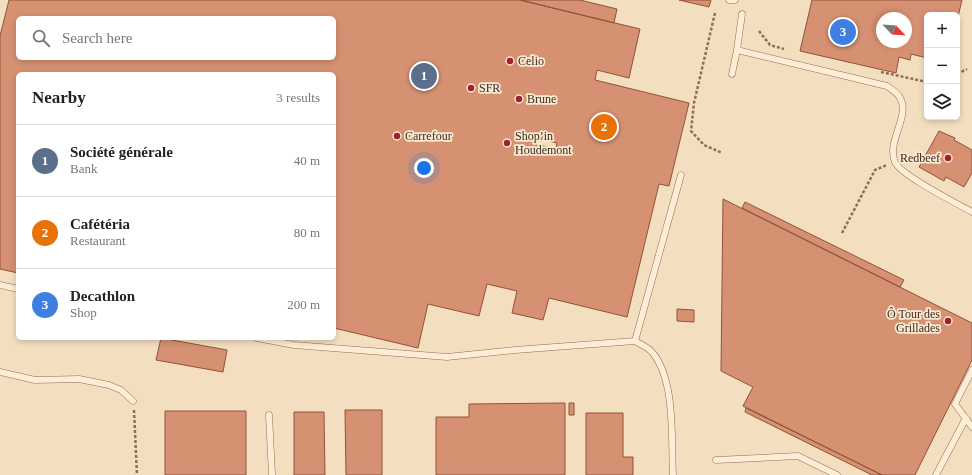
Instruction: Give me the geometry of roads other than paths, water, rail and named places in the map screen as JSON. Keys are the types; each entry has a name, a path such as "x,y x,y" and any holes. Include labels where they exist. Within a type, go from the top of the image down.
{"lane":[{"path":"729,0 735,0"},
{"path":"732,74 742,14"},
{"path":"737,50 887,86 899,96 903,108 893,148 895,162 899,168 942,196 972,212"},
{"path":"635,341 681,175"},
{"path":"0,285 16,289"},
{"path":"268,340 294,345 446,357 635,341 650,350 663,369 670,399 673,475"},
{"path":"972,370 955,404 972,427"},
{"path":"0,372 35,380 80,379 104,384 121,390 133,401"},
{"path":"269,415 272,475"},
{"path":"936,475 966,418"},
{"path":"716,460 798,456 837,475"}],"place":[{"name":"Decathlon","path":"843,32"},
{"name":"Celio","path":"510,61"},
{"name":"Société générale","path":"424,76"},
{"name":"SFR","path":"471,88"},
{"name":"Brune","path":"519,99"},
{"name":"Cafétéria","path":"604,127"},
{"name":"Carrefour","path":"397,136"},
{"name":"Shop’in Houdemont","path":"507,143"},
{"name":"Redbeef","path":"948,158"},
{"name":"Ô Tour des Grillades","path":"948,321"}]}
